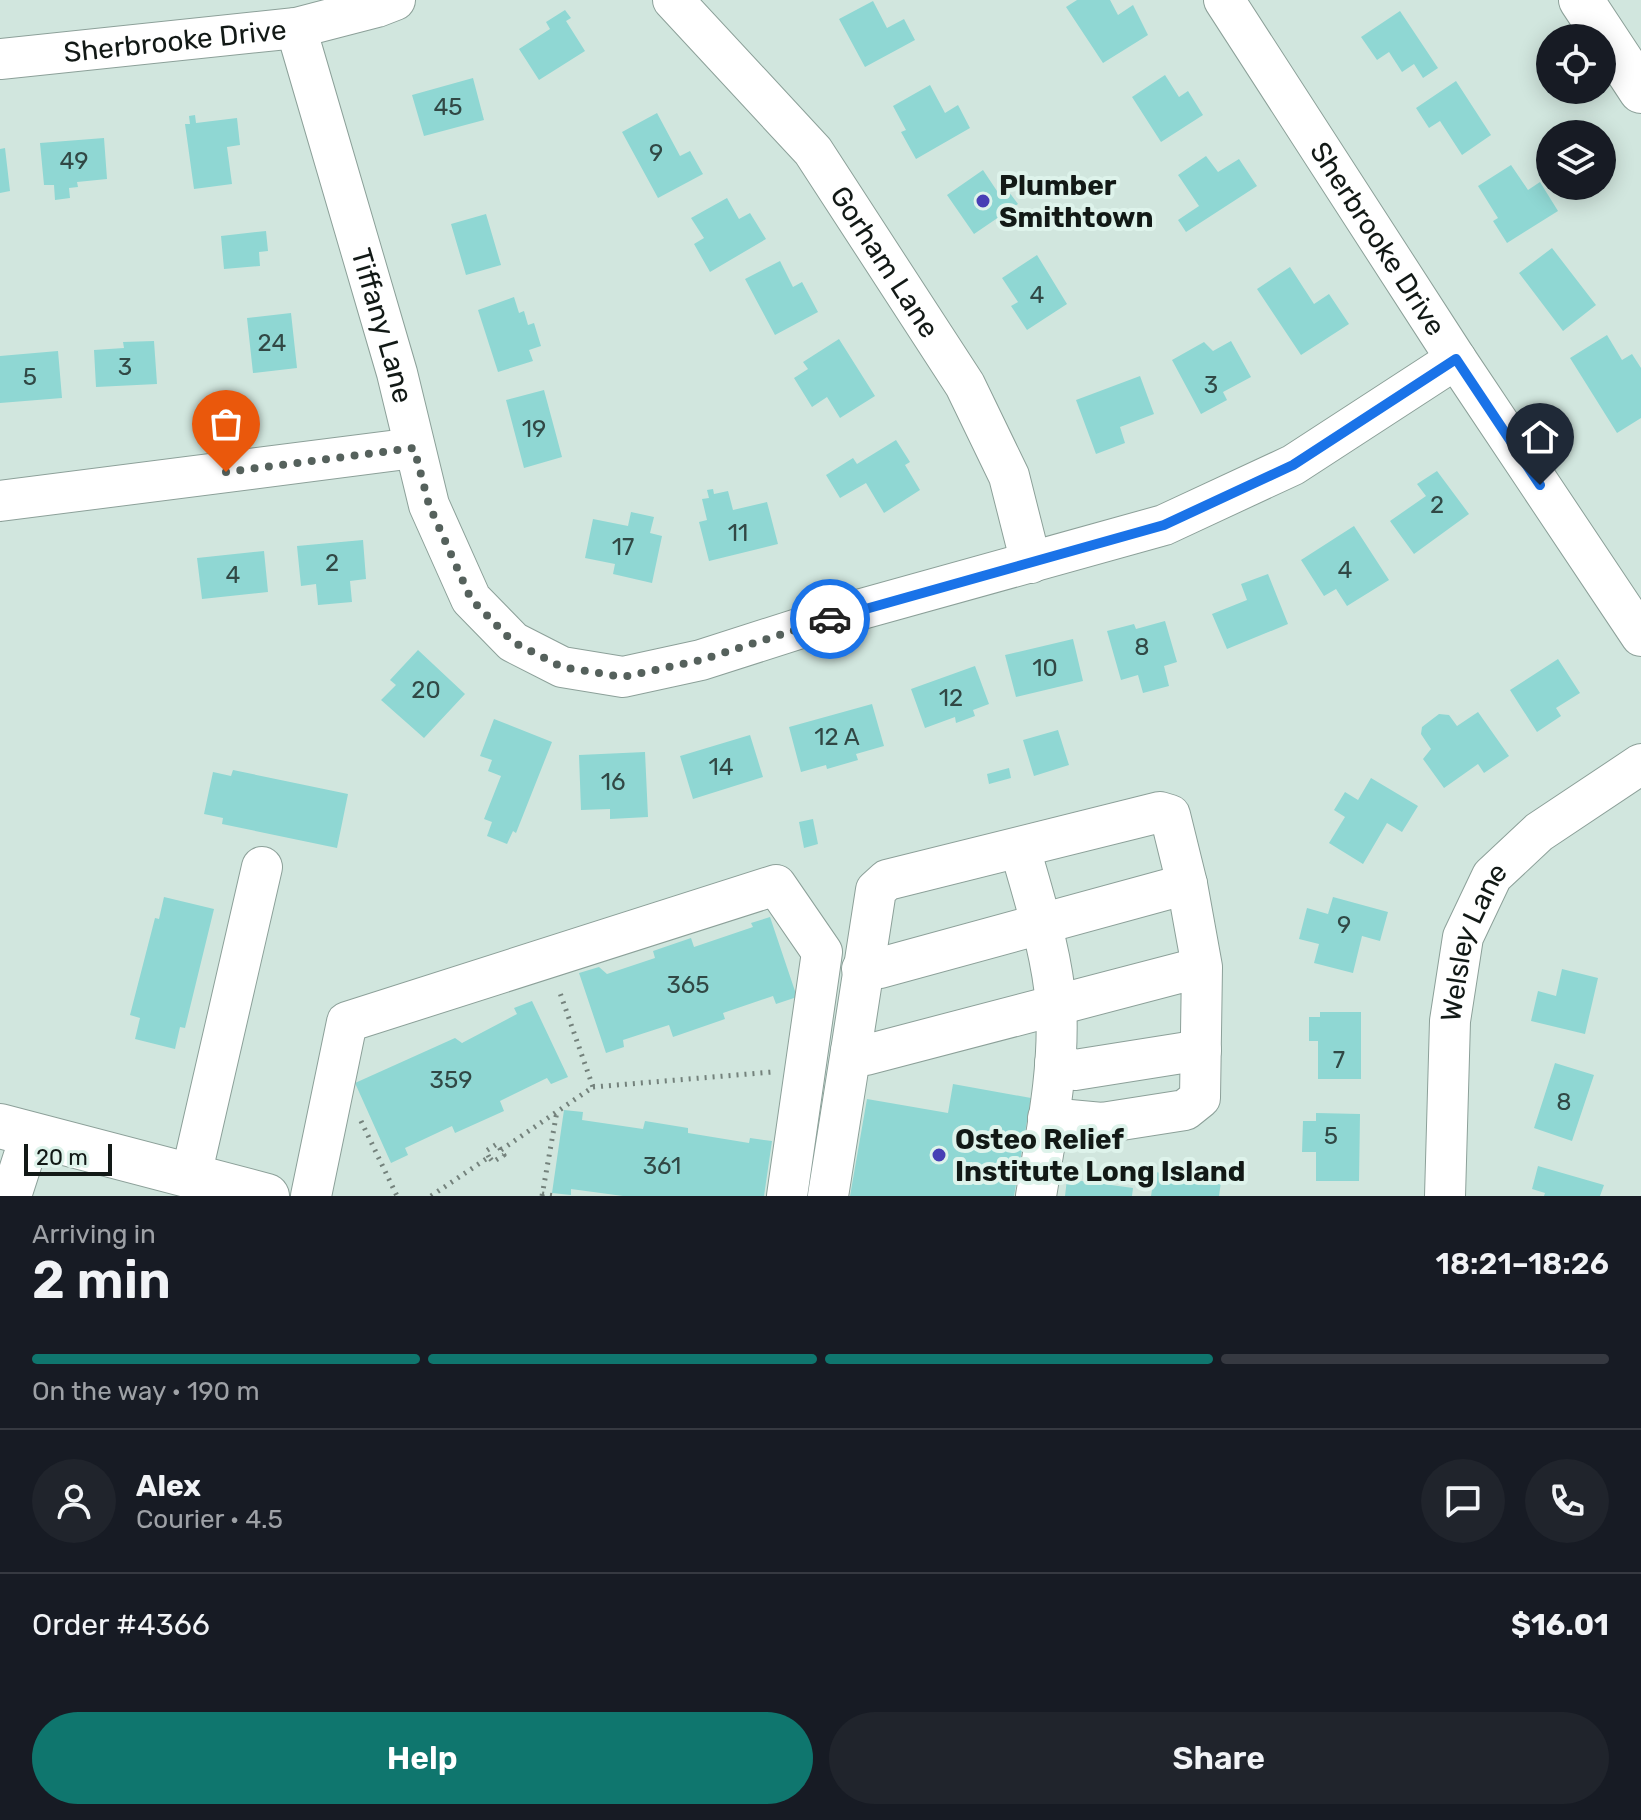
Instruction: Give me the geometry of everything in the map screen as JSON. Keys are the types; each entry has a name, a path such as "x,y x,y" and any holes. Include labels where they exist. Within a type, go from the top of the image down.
{"main road":[{"path":"1581,0 1641,91"},
{"path":"16,1130 172,1180 267,1196"}],"street":[{"name":"Sherbrooke Drive","path":"0,59 296,28 395,0"},
{"name":"Gorham Lane","path":"673,0 813,151 965,385 1009,476 1031,563"},
{"name":"Sherbrooke Drive","path":"1224,0 1456,359 1641,636"},
{"name":"Tiffany Lane","path":"296,28 397,373 429,505 471,599 513,642 562,667 623,677 701,660 851,612 1164,525 1293,465 1456,359"},
{"path":"0,501 414,448"},
{"name":"Welsley Lane","path":"1445,1196 1450,1021 1463,937 1492,876 1539,832 1641,764"},
{"path":"828,1196 876,890 887,880 1160,812 1170,815 1187,884 1202,967 1200,1098 1185,1110 1102,1123 1048,1118"},
{"path":"1020,848 1040,923 1056,1005 1055,1063 1036,1196"},
{"path":"172,1180 262,867"},
{"path":"862,969 880,968 1187,884"},
{"path":"311,1196 347,1022 776,885 822,952 787,1196"},
{"path":"851,1051 866,1055 1202,967"},
{"path":"1055,1063 1075,1070 1201,1050"},
{"path":"11,1196 16,1130"}],"path":[{"path":"559,990 593,1087"},
{"path":"431,1196 489,1157 493,1162 504,1155 501,1150 593,1087 779,1072"},
{"path":"556,1196 542,1195 557,1111"},
{"path":"357,1112 397,1196"}],"building":[{"path":"1077,0 1110,0 1118,15 1133,5 1148,35 1103,63 1066,7"},
{"path":"873,1 887,28 904,19 915,40 865,67 839,19"},
{"path":"565,10 571,18 566,21 585,51 539,80 519,49 550,29 546,22"},
{"path":"1400,11 1438,68 1423,78 1414,64 1402,72 1389,52 1377,60 1361,37"},
{"path":"1165,75 1179,97 1188,91 1203,115 1161,142 1132,97"},
{"path":"473,78 484,120 424,136 412,95"},
{"path":"1456,81 1491,135 1462,155 1440,121 1429,128 1416,108"},
{"path":"930,85 945,113 958,105 970,128 916,159 901,132 906,130 893,106"},
{"path":"657,113 680,156 690,151 703,174 658,198 622,132"},
{"path":"195,115 196,123 237,118 240,145 227,147 232,184 194,189 185,124 190,124 189,116"},
{"path":"104,138 107,179 77,182 78,187 69,188 70,198 55,200 54,185 44,185 40,143"},
{"path":"5,148 10,191 0,193 0,149"},
{"path":"1206,156 1218,172 1239,159 1257,186 1186,232 1178,220 1199,206 1178,175"},
{"path":"1511,165 1528,190 1536,185 1536,200 1551,200 1558,211 1507,243 1493,221 1498,218 1478,186"},
{"name":"Plumber Smithtown","path":"983,170 1001,197 1009,192 1018,204 974,234 947,195"},
{"path":"727,198 739,219 750,213 766,239 710,272 694,244 704,238 691,218"},
{"path":"486,214 501,265 466,275 451,224"},
{"path":"266,231 268,251 259,252 260,266 224,269 221,236"},
{"path":"1552,248 1596,305 1563,331 1519,273"},
{"path":"1037,255 1067,304 1027,330 1011,306 1018,302 1002,278"},
{"path":"780,261 793,287 802,282 818,312 775,335 745,279"},
{"path":"1290,267 1314,304 1329,294 1349,324 1301,355 1257,289"},
{"path":"514,297 519,313 524,311 528,325 534,323 541,346 529,350 533,361 498,372 478,310"},
{"path":"291,313 297,368 253,373 247,318"},
{"path":"1607,335 1622,360 1632,354 1641,368 1641,418 1617,433 1570,358"},
{"path":"839,339 875,396 840,418 827,397 812,407 794,378 808,369 803,362"},
{"path":"154,341 157,384 96,387 94,350 124,348 123,342"},
{"path":"1231,341 1251,377 1223,392 1227,400 1201,414 1172,360 1204,342 1213,351"},
{"path":"58,351 62,398 0,403 0,356"},
{"path":"1140,376 1154,414 1120,427 1125,443 1096,454 1076,400"},
{"path":"544,390 562,457 524,468 506,400"},
{"path":"896,440 910,462 905,465 920,490 884,513 866,483 840,498 826,475 853,458 857,464"},
{"path":"1437,471 1469,514 1414,554 1390,521 1426,496 1417,484"},
{"path":"713,489 714,494 728,491 733,510 767,502 778,544 709,561 699,522 707,520 702,499 709,498 707,490"},
{"path":"631,512 654,517 650,533 662,536 652,583 613,574 615,564 585,558 593,519 628,526"},
{"path":"1354,526 1389,580 1347,606 1336,589 1324,596 1301,560"},
{"path":"363,540 366,579 350,581 352,602 318,605 316,584 301,586 297,546"},
{"path":"264,551 268,592 202,599 197,558"},
{"path":"1268,574 1288,624 1227,649 1212,614 1247,600 1241,584"},
{"path":"1165,621 1177,662 1164,666 1169,686 1143,693 1138,675 1121,680 1107,631 1134,624 1136,629"},
{"path":"1073,639 1083,681 1016,697 1005,655"},
{"path":"418,650 465,694 424,738 381,700 396,685 390,680"},
{"path":"1558,659 1580,693 1556,708 1561,716 1537,732 1510,690"},
{"path":"975,666 989,704 973,710 975,716 956,723 955,717 925,728 911,689"},
{"path":"872,704 884,746 856,754 858,760 827,769 826,765 801,772 789,727"},
{"path":"1478,712 1509,756 1484,773 1478,764 1444,788 1423,759 1431,749 1421,734 1422,727 1439,714 1449,715 1457,726"},
{"path":"494,719 552,742 516,833 513,831 507,844 487,836 492,822 484,819 501,776 488,771 492,760 480,756"},
{"path":"1058,730 1069,765 1034,776 1023,740"},
{"path":"750,735 763,777 693,799 680,756"},
{"path":"645,752 648,817 610,819 610,809 581,810 579,755"},
{"path":"1009,768 1011,778 989,784 987,774"},
{"path":"233,770 348,794 337,848 222,824 223,818 204,814 213,772 231,776"},
{"path":"1371,778 1418,806 1402,832 1387,823 1363,864 1329,843 1345,817 1334,810 1345,792 1358,800"},
{"path":"813,819 818,844 804,848 799,822"},
{"path":"164,897 214,909 185,1028 180,1027 175,1049 135,1039 140,1018 130,1015 155,918 159,919"},
{"path":"1333,897 1388,912 1380,941 1362,936 1353,973 1314,963 1319,944 1299,939 1307,908 1328,914"},
{"path":"770,917 797,997 776,1004 773,996 723,1013 725,1019 673,1037 669,1025 623,1040 624,1047 606,1053 579,973 599,967 607,974 655,958 653,951 691,938 694,947 753,927 751,923"},
{"path":"1562,969 1598,978 1585,1034 1531,1021 1538,991 1556,996"},
{"path":"532,1001 568,1077 551,1084 547,1078 500,1101 504,1111 455,1133 452,1126 405,1148 408,1155 391,1163 355,1083 455,1038 462,1043 517,1014 514,1008"},
{"path":"1320,1012 1361,1012 1361,1079 1318,1079 1318,1041 1309,1041 1309,1017 1320,1017"},
{"path":"1555,1063 1594,1075 1572,1141 1534,1128"},
{"name":"Osteo Relief Institute Long Island","path":"953,1084 1031,1098 1014,1196 850,1196 867,1099 948,1113"},
{"path":"564,1110 583,1112 582,1120 643,1129 645,1121 688,1128 688,1133 749,1143 750,1138 772,1141 764,1196 623,1196 571,1189 571,1195 552,1193"},
{"path":"1316,1113 1360,1114 1359,1181 1316,1181 1316,1152 1302,1152 1303,1121 1316,1121"},
{"path":"1538,1166 1604,1185 1600,1196 1544,1196 1545,1193 1532,1189"},
{"name":"Osteo Relief Institute Long Island","path":"1155,1172 1221,1182 1219,1196 1151,1196"},
{"name":"Osteo Relief Institute Long Island","path":"1067,1179 1133,1188 1132,1196 1065,1196"}],"way so far":[{"path":"226,472 414,448 429,505 471,599 513,642 562,667 623,677 701,660 830,619"}],"place":[{"name":"Plumber Smithtown","path":"983,201"},
{"name":"Osteo Relief Institute Long Island","path":"939,1155"}],"route":[{"path":"830,619 1164,525 1293,465 1456,359 1540,485"}]}
